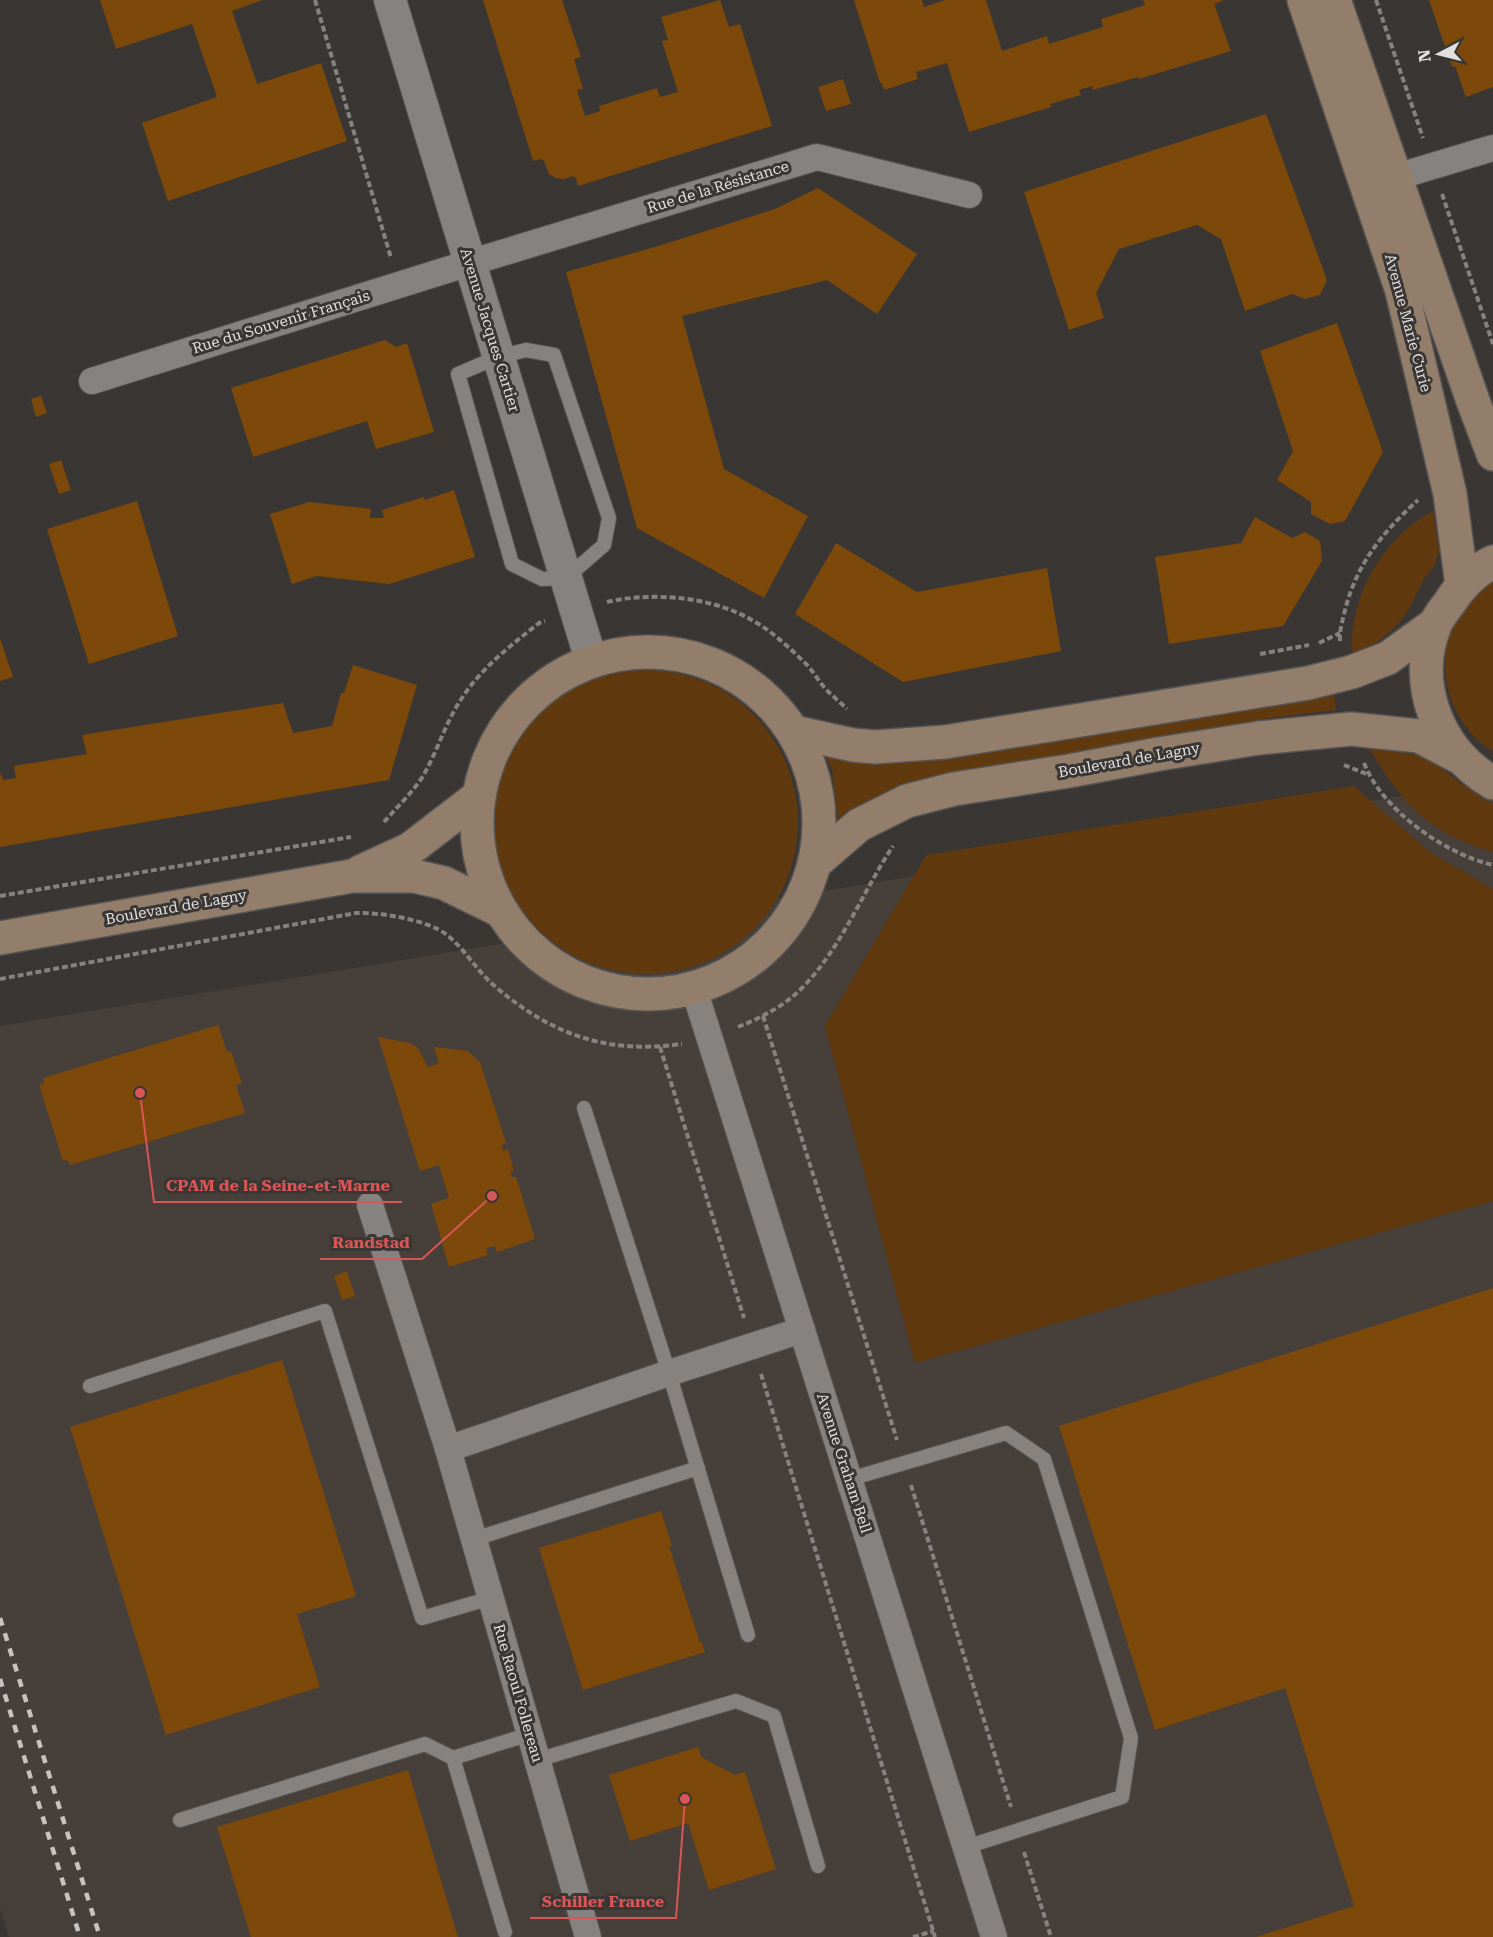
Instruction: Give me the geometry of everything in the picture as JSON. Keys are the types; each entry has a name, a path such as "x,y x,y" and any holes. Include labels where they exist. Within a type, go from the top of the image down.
{"main road":[{"name":"Avenue Marie Curie","path":"1304,0 1402,291 1450,494 1462,585"},
{"name":"Avenue Marie Curie","path":"1334,0 1493,454"},
{"path":"794,732 853,745 875,747 945,742 1308,683 1352,672 1388,658 1435,624 1462,585 1484,566 1493,562"},
{"path":"1435,624 1427,659 1428,694 1439,728 1459,757 1478,774 1493,783"},
{"path":"634,651 681,654 725,669 764,695 794,732 812,773 820,817 815,862 799,906 771,942 736,971 694,989 653,995 611,991 572,977 536,954 499,909 487,882 477,836 479,796 493,748 517,711 549,681 591,660 634,651"},
{"name":"Boulevard de Lagny","path":"815,862 859,825 907,801 954,789 1159,754 1282,735 1351,729 1419,736 1459,757"},
{"name":"Boulevard de Lagny","path":"352,876 411,849 479,796"},
{"name":"Boulevard de Lagny","path":"0,938 352,876 414,876 444,883 499,909"}],"street":[{"name":"Avenue Jacques Cartier","path":"390,0 591,660"},
{"path":"1396,177 1493,148"},
{"name":"Rue de la Résistance","path":"469,263 817,157 969,195"},
{"name":"Rue du Souvenir Français","path":"92,381 469,263"},
{"name":"Avenue Graham Bell","path":"694,989 994,1937"},
{"name":"Rue Raoul Follereau","path":"370,1205 448,1449 588,1937"},
{"path":"448,1449 802,1330"}],"lane":[{"path":"526,350 554,355 609,518 604,545 566,578 542,579 512,564 458,374 498,357 526,350"},
{"path":"584,1108 669,1373 748,1635"},
{"path":"90,1386 325,1311 422,1618 491,1598"},
{"path":"850,1479 1006,1433 1044,1459 1131,1738 1122,1797 966,1847"},
{"path":"474,1539 698,1468"},
{"path":"537,1760 736,1701 774,1716 818,1866"},
{"path":"180,1820 425,1744 453,1758 530,1734"},
{"path":"453,1758 505,1932"}],"path":[{"path":"315,0 398,285"},
{"path":"1376,0 1422,135"},
{"path":"1446,204 1493,344"},
{"path":"380,826 422,777 459,701 477,677 507,648 539,623 576,610 622,599 658,596 721,607 750,619 778,639 806,663 826,689 852,713"},
{"path":"0,979 356,913 374,912 434,926 447,934 494,987 533,1017 575,1036 615,1046 660,1047 709,1038 763,1016 801,990 849,922 898,839 886,811"},
{"path":"0,896 361,836"},
{"path":"660,1047 936,1937"},
{"path":"913,1937 934,1931"}],"shaded area":[{"path":"1433,511 1439,550 1435,565 1424,579 1408,611 1398,624 1379,641 1352,654 1356,611 1373,571 1399,536 1415,522"},
{"path":"1493,578 1493,751 1465,725 1455,709 1449,692 1446,654 1449,636 1459,612 1477,591"},
{"path":"646,670 676,673 704,682 730,696 753,715 772,738 786,764 795,792 798,822 795,852 786,880 772,906 753,929 730,948 704,962 676,971 646,974 616,971 588,962 562,948 539,929 520,906 506,880 497,852 494,822 497,792 506,764 520,738 539,715 562,696 588,682 616,673"},
{"path":"1334,693 1336,710 1270,718 966,778 839,830 832,769 824,753 881,764 910,761"},
{"path":"1369,748 1417,755 1432,761 1484,800 1493,803 1493,852 1452,836 1419,814 1393,785"},
{"path":"1493,781 1493,1937 9,1937 0,1908 0,1026"},
{"path":"1354,786 1431,853 1493,889 1493,1201 915,1363 825,1026 926,855"}],"building":[{"path":"100,0 262,0 232,11 257,84 321,63 347,141 168,201 142,123 217,97 192,24 116,49"},
{"path":"483,0 562,0 581,57 574,59 583,89 577,90 585,116 600,111 599,106 657,88 660,97 678,92 662,41 668,40 661,17 720,0 729,27 740,24 772,126 578,186 576,178 572,176 565,179 556,178 549,174 544,161 540,159 533,161"},
{"path":"854,0 922,0 924,7 945,0 986,0 1002,51 1047,36 1049,44 1103,27 1101,19 1145,5 1143,0 1224,0 1214,4 1231,51 1139,79 1138,77 1093,90 1092,86 1079,90 1081,95 1050,104 1051,107 969,132 947,63 916,72 918,79 884,90"},
{"path":"1429,0 1493,0 1493,87 1466,97 1455,66 1452,67"},
{"path":"843,79 851,104 826,111 818,87"},
{"path":"1266,114 1327,280 1320,295 1305,299 1292,294 1245,311 1221,239 1197,225 1119,249 1096,293 1104,318 1069,330 1024,192"},
{"path":"818,188 917,254 877,314 827,280 682,316 724,469 808,516 764,598 637,528 566,272 775,209"},
{"path":"1337,323 1383,452 1345,521 1330,524 1311,514 1311,502 1277,480 1293,451 1260,351"},
{"path":"385,340 396,347 407,343 434,432 376,449 367,421 253,457 231,388"},
{"path":"41,396 47,413 36,417 31,399"},
{"path":"61,460 71,490 59,494 49,464"},
{"path":"454,490 475,557 389,584 317,576 292,584 270,514 309,502 371,509 370,518 384,518 382,510 424,497 425,500"},
{"path":"137,501 178,636 89,664 47,529"},
{"path":"1255,517 1292,538 1305,532 1320,541 1322,561 1283,626 1169,644 1155,557 1241,543"},
{"path":"836,543 917,592 1047,568 1061,651 903,682 795,614"},
{"path":"0,638 13,677 0,681"},
{"path":"353,665 417,685 389,780 0,847 0,772 3,780 16,778 14,766 87,754 82,735 283,703 293,733 332,726 341,693 344,693"},
{"path":"218,1025 227,1052 231,1051 242,1083 236,1085 245,1113 70,1165 68,1160 63,1161 39,1085 44,1083 43,1078"},
{"path":"378,1037 410,1043 418,1048 428,1067 439,1063 434,1047 468,1051 480,1062 506,1143 502,1145 503,1151 508,1149 514,1171 510,1172 512,1177 516,1177 535,1239 497,1252 495,1246 486,1248 488,1255 449,1267 431,1204 449,1198 439,1165 420,1171"},
{"path":"347,1271 355,1296 342,1300 334,1276"},
{"path":"1493,1288 1493,1937 1256,1937 1354,1906 1285,1688 1155,1730 1059,1426"},
{"path":"282,1360 356,1596 297,1614 320,1687 166,1735 70,1427"},
{"path":"661,1511 672,1546 669,1546 700,1643 702,1642 705,1652 583,1690 539,1548"},
{"path":"698,1747 701,1757 735,1775 745,1772 776,1869 709,1890 688,1823 630,1841 609,1775"},
{"path":"408,1770 458,1937 251,1937 217,1827"}],"railway":[{"path":"0,1618 100,1937"},
{"path":"0,1679 80,1937"}],"place":[{"name":"CPAM de la Seine-et-Marne","path":"140,1093"},
{"name":"Randstad","path":"492,1196"},
{"name":"Schiller France","path":"685,1799"}]}
